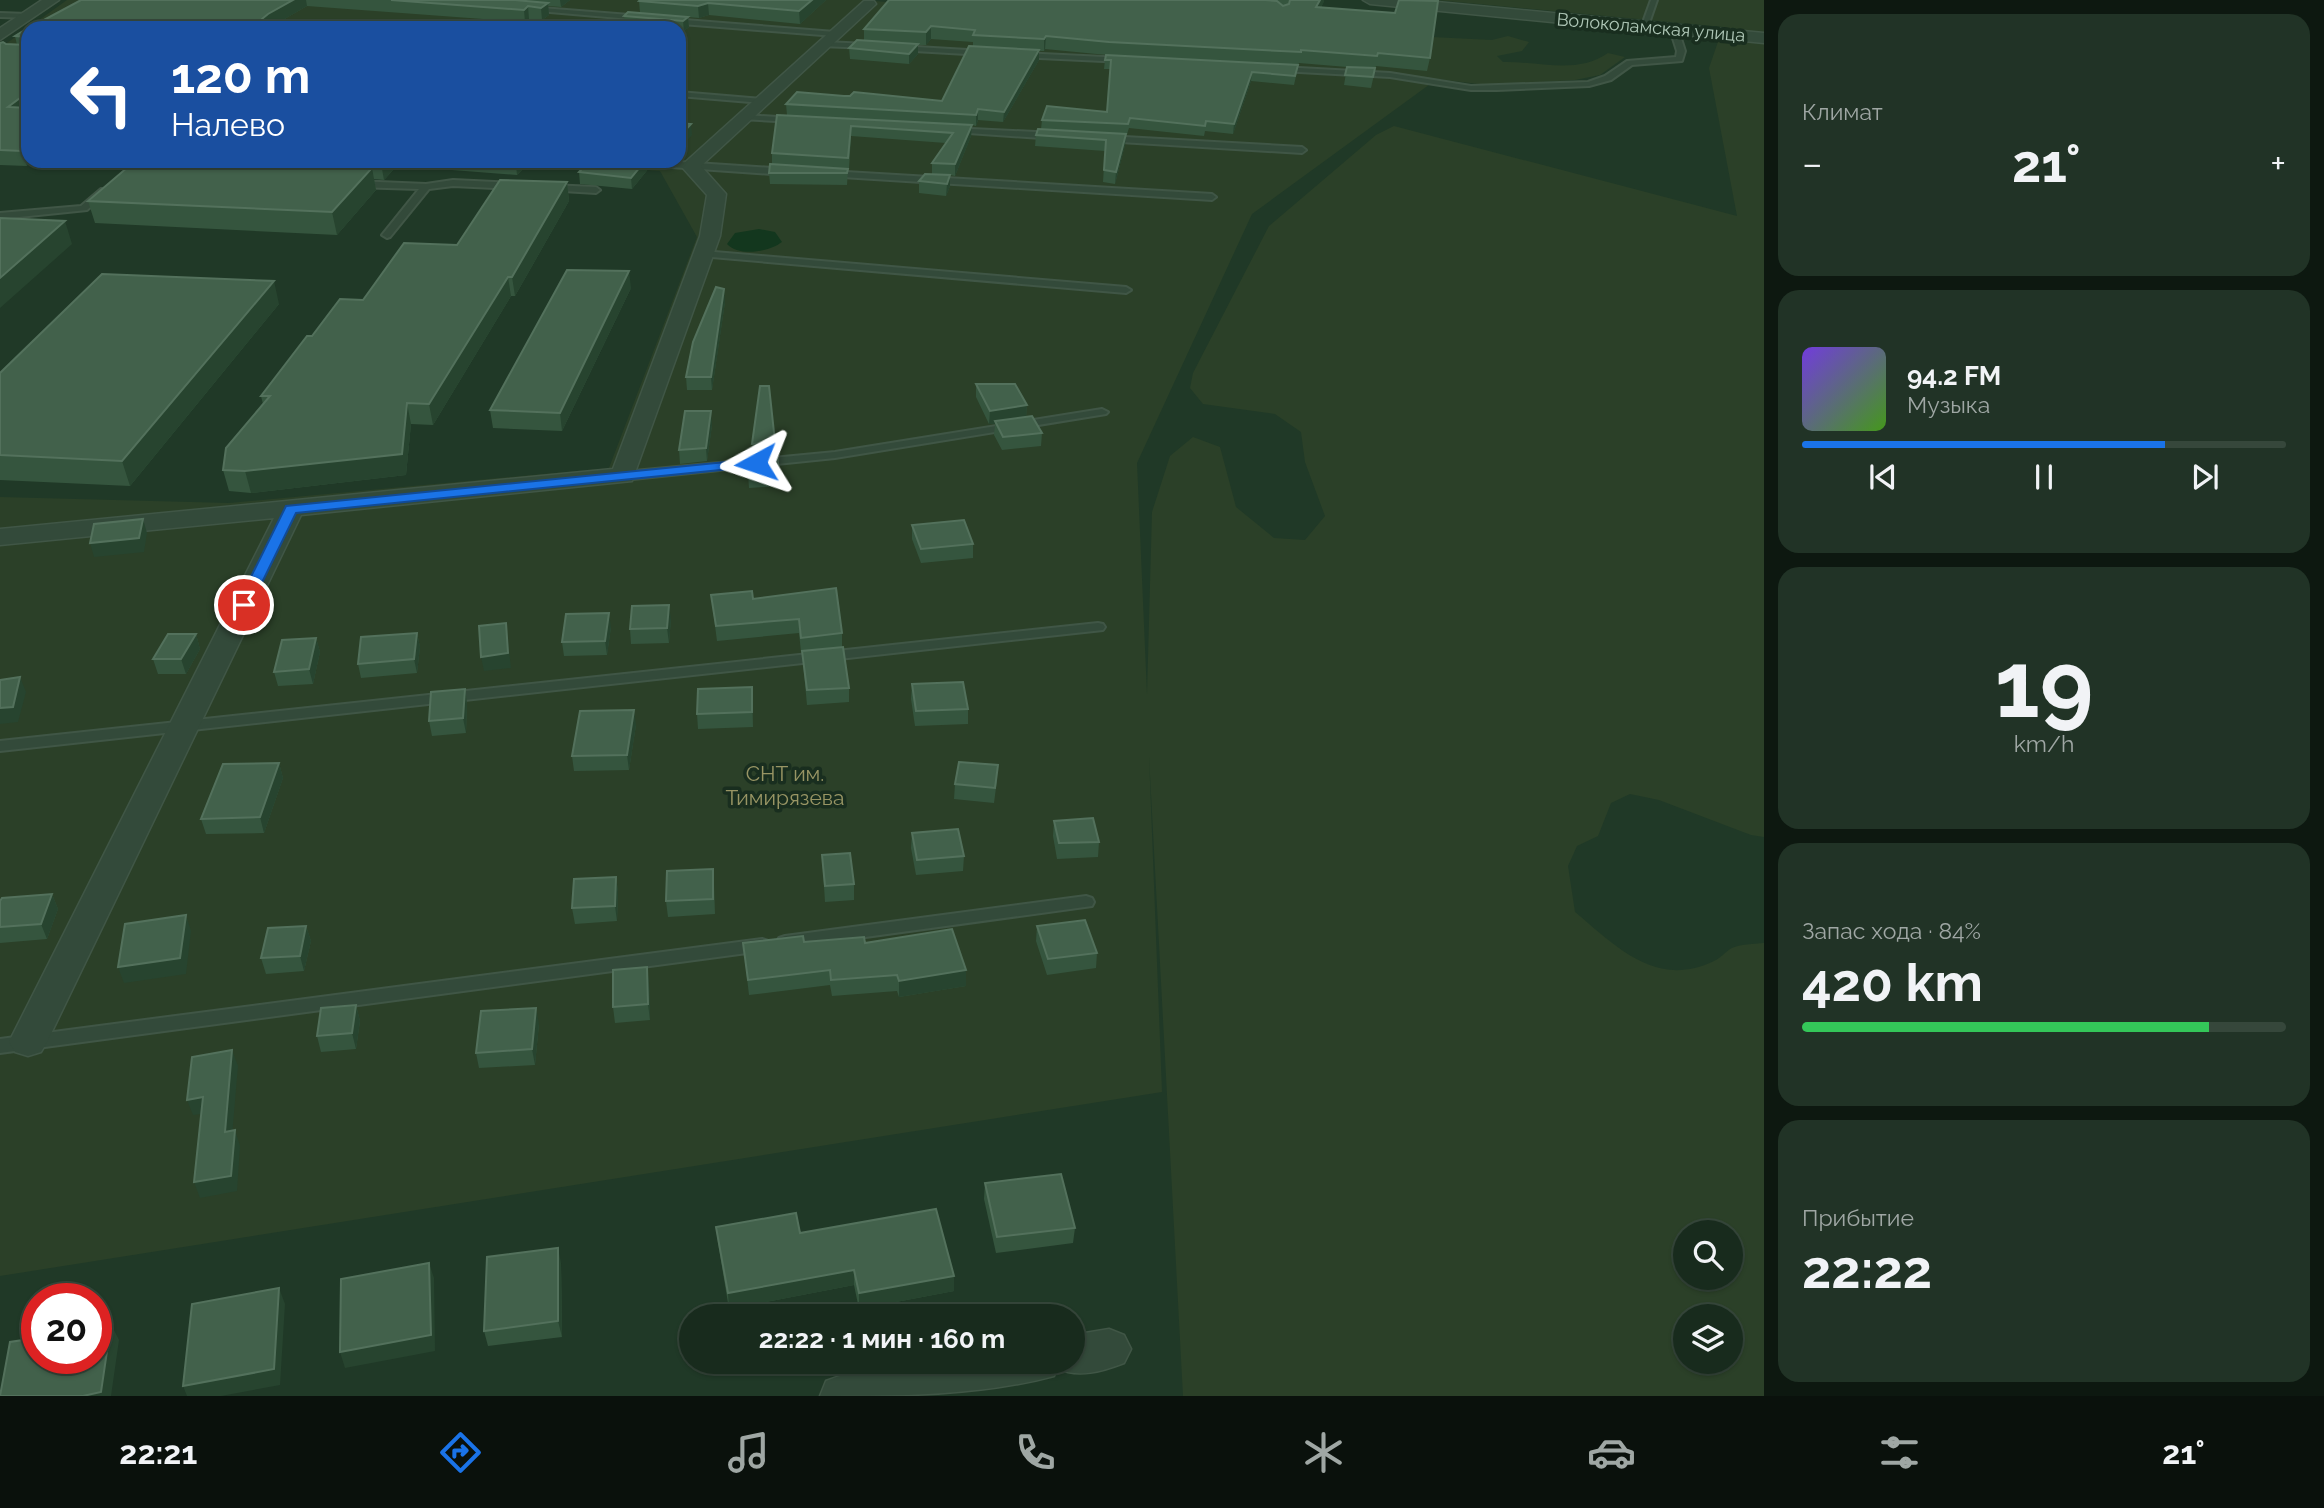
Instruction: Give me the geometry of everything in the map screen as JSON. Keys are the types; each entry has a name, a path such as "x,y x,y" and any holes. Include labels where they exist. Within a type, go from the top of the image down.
{"street":[{"path":"0,35 52,0"},
{"name":"Волоколамская улица","path":"1370,0 1764,37"},
{"path":"0,537 623,476 710,236 717,194 690,166 869,4"},
{"path":"14,1044 186,725 291,509"},
{"path":"842,1396 969,1374"}],"lane":[{"path":"1644,26 1654,0"},
{"path":"516,8 655,19"},
{"path":"0,15 28,16"},
{"path":"669,20 677,21"},
{"path":"686,22 880,47"},
{"path":"1270,68 1390,75 1471,89 1589,83 1608,78 1630,63 1679,59 1681,51 1674,29"},
{"path":"894,48 992,53"},
{"path":"1006,54 1131,61"},
{"path":"686,95 762,101"},
{"path":"744,117 799,121"},
{"path":"939,129 1065,136"},
{"path":"1092,138 1302,150"},
{"path":"686,166 800,172"},
{"path":"814,173 1212,197"},
{"path":"0,216 84,208 114,182"},
{"path":"344,184 426,187 453,183 531,187"},
{"path":"387,235 426,187"},
{"path":"544,187 596,190"},
{"path":"703,254 1126,290"},
{"path":"623,476 835,455 1102,412"},
{"path":"0,746 1098,627"},
{"path":"14,1044 1086,902"}],"green space":[{"name":"СНТ им. Тимирязева","path":"67,0 865,0 1048,18 1492,40 1508,36 1529,42 1522,51 1497,56 1503,62 1571,65 1584,64 1608,53 1625,57 1600,75 1575,80 1487,85 1437,79 1252,214 1137,463 1147,694 1152,512 1170,456 1193,437 1220,447 1236,507 1274,538 1305,540 1325,516 1305,462 1301,432 1275,414 1203,404 1190,388 1193,373 1269,226 1376,135 1394,126 1737,216 1709,68 1723,27 1436,0 1764,0 1764,837 1751,835 1659,800 1630,794 1611,803 1598,836 1577,846 1568,866 1575,912 1638,960 1674,970 1693,968 1716,960 1735,947 1764,943 1764,1396 1183,1396 1149,756 1162,1092 0,1276 0,497 229,503 609,468 697,237 660,171 622,168 686,168 686,21 38,21"},
{"name":"СНТ им. Тимирязева","path":"21,33 21,54 0,48"}],"shaded area":[{"path":"759,229 775,232 782,242 754,252 739,251 727,244 735,233"}],"building":[{"path":"81,0 293,0 260,21 42,21"},
{"path":"391,0 515,0 548,3 541,8 528,6 524,10"},
{"path":"640,0 812,0 799,11"},
{"path":"889,0 1265,0 1277,1 1283,6 1289,4 1290,0 1320,0 1316,7 1395,13 1399,0 1438,1 1430,58 1378,53 1377,56 1109,42 1046,36 1044,39 973,35 975,30 931,26 926,32 864,29"},
{"path":"628,12 688,17 683,21 624,16"},
{"path":"857,40 918,44 909,54 849,48"},
{"path":"0,43 21,45 21,97 8,107 21,108 21,151 0,150"},
{"path":"969,46 1039,50 1004,112 978,109 976,115 786,104 797,92 850,96 854,92 942,101"},
{"path":"1106,55 1298,65 1295,76 1252,72 1234,124 1206,121 1205,126 1130,118 1128,124 1042,120 1047,106 1107,112 1111,60 1105,60"},
{"path":"1347,67 1375,68 1373,77 1345,75"},
{"path":"777,115 972,125 955,164 932,163 953,133 851,126 848,158 772,153"},
{"path":"1038,129 1126,134 1116,172 1104,170 1106,140 1036,135"},
{"path":"770,164 848,169 847,173 769,173"},
{"path":"127,168 372,168 332,212 88,201"},
{"path":"583,168 639,168 631,178 579,172"},
{"path":"925,174 950,175 947,184 919,181"},
{"path":"500,180 567,182 512,277 508,277 429,404 407,403 402,454 245,471 223,470 226,448 270,396 261,396 307,336 312,336 340,299 363,300 404,243 457,245"},
{"path":"0,218 65,221 0,278"},
{"path":"567,270 629,271 560,413 490,410"},
{"path":"102,274 274,281 122,461 0,455 0,373"},
{"path":"716,287 724,289 711,377 686,377 693,342"},
{"path":"976,384 1015,384 1027,405 990,411"},
{"path":"760,386 769,386 775,442 752,444"},
{"path":"685,411 711,411 706,448 679,450"},
{"path":"1032,416 1042,433 1003,437 995,421"},
{"path":"777,453 779,472 748,474 751,456"},
{"path":"143,519 139,538 90,543 94,524"},
{"path":"964,520 973,544 921,549 912,525"},
{"path":"836,588 842,633 801,638 799,619 716,626 711,595 752,591 753,599"},
{"path":"669,605 667,628 630,629 632,606"},
{"path":"609,613 605,641 562,642 566,614"},
{"path":"506,623 508,653 481,657 479,626"},
{"path":"417,633 414,659 358,664 361,637"},
{"path":"168,634 196,634 181,659 153,659"},
{"path":"316,638 309,669 274,672 282,640"},
{"path":"843,647 849,688 807,690 802,651"},
{"path":"20,677 13,707 0,708 0,680"},
{"path":"963,682 968,709 916,711 912,684"},
{"path":"752,687 752,712 697,714 698,689"},
{"path":"465,689 463,718 429,721 431,692"},
{"path":"634,710 627,755 572,756 580,711"},
{"path":"959,762 998,765 995,788 955,784"},
{"path":"279,763 260,817 201,819 223,764"},
{"path":"1093,818 1099,842 1059,843 1054,821"},
{"path":"958,829 964,856 917,860 912,833"},
{"path":"850,853 854,884 825,886 822,855"},
{"path":"713,869 713,899 666,901 667,871"},
{"path":"616,877 615,906 572,908 574,879"},
{"path":"52,894 41,924 0,927 2,898"},
{"path":"186,915 180,958 118,967 125,924"},
{"path":"1085,920 1097,953 1048,959 1037,926"},
{"path":"306,926 300,956 261,958 268,928"},
{"path":"952,929 966,970 899,981 897,975 831,980 830,970 748,980 743,943 803,936 804,942 864,937 865,943"},
{"path":"647,967 648,1004 613,1007 613,970"},
{"path":"356,1005 352,1033 317,1036 321,1008"},
{"path":"536,1008 532,1049 476,1053 481,1011"},
{"path":"232,1050 225,1132 235,1130 231,1176 194,1182 203,1097 187,1100 192,1057"},
{"path":"1061,1174 1075,1228 997,1237 985,1183"},
{"path":"936,1209 954,1276 859,1293 854,1270 728,1293 716,1227 796,1213 800,1233"},
{"path":"558,1248 558,1321 484,1331 487,1257"},
{"path":"429,1263 431,1335 340,1352 341,1279"},
{"path":"279,1288 274,1369 183,1386 192,1304"},
{"path":"21,1340 21,1374 104,1374 101,1392 83,1396 0,1396 10,1342"}],"route":[{"path":"244,605 291,509 756,463"}]}
